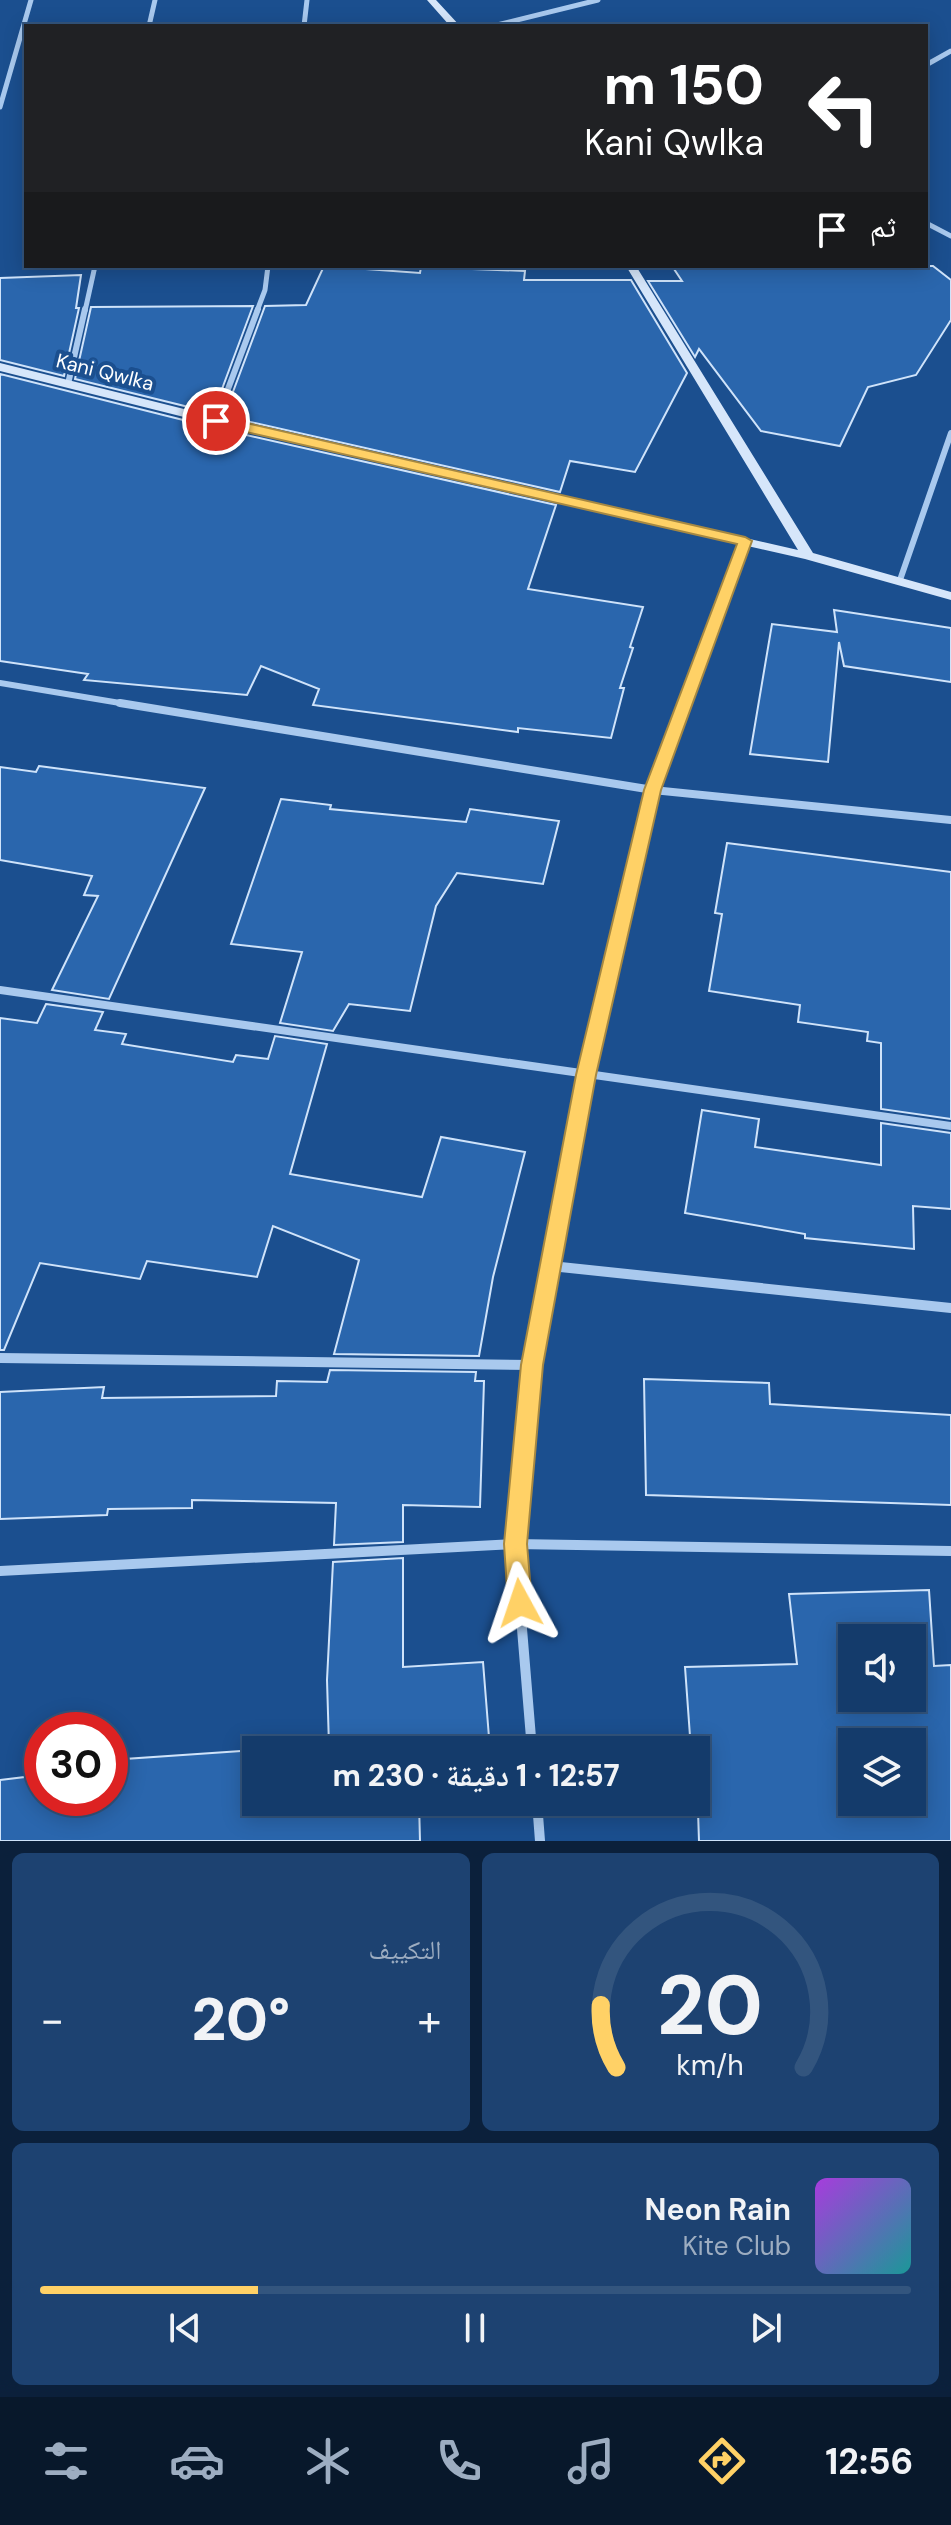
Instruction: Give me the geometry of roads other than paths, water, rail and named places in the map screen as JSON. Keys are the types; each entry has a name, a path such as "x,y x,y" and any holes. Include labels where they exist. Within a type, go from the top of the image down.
{"street":[{"path":"24,24 31,0"},
{"path":"149,24 155,0"},
{"path":"304,24 307,0"},
{"path":"431,0 453,24"},
{"path":"501,24 598,0"},
{"path":"0,107 24,24"},
{"path":"928,64 951,51"},
{"path":"928,224 951,236"},
{"path":"68,384 95,268"},
{"path":"216,421 265,290 268,268"},
{"path":"632,268 808,556"},
{"name":"Kani Qwlka","path":"0,367 216,421 808,556 951,596"},
{"path":"900,580 951,433"},
{"path":"531,1736 515,1544 532,1365 586,1075 653,790 745,541"},
{"path":"0,683 653,790 951,820"},
{"path":"0,990 951,1126"},
{"path":"551,1266 951,1308"},
{"path":"0,1358 532,1365"},
{"path":"0,1571 515,1544 951,1551"},
{"path":"538,1816 540,1841"}]}
